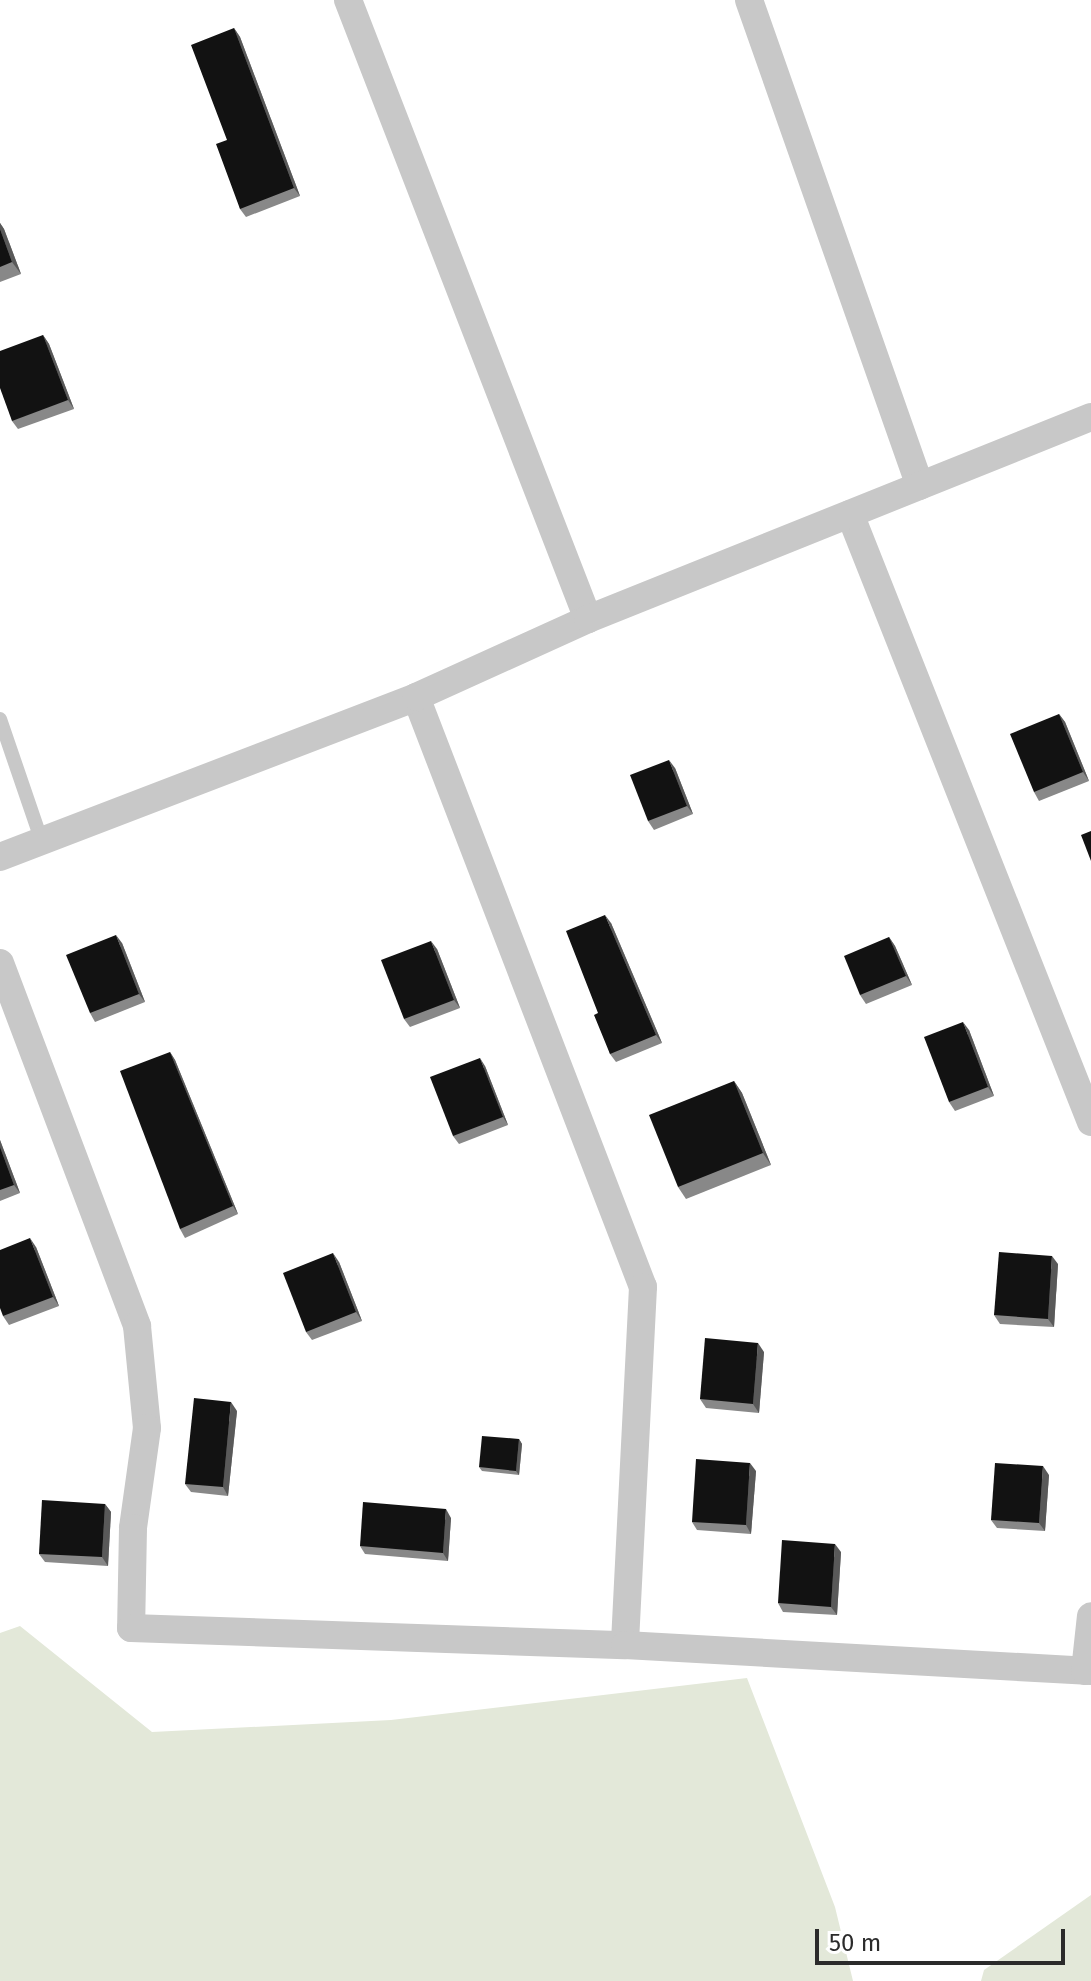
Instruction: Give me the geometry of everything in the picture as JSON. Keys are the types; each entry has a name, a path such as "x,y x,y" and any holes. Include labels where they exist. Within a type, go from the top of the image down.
{"street":[{"path":"348,0 588,619"},
{"path":"749,0 920,486"},
{"path":"0,857 416,697 588,619 1091,417"},
{"path":"850,514 1089,1112"},
{"path":"416,697 643,1287 625,1645"},
{"path":"0,963 137,1326 147,1428 133,1528 131,1628 625,1645 1088,1671 1091,1616"}],"lane":[{"path":"0,719 41,839"}],"shaded area":[{"path":"20,1626 152,1732 391,1720 747,1678 835,1907 853,1981 0,1981 0,1633"},
{"path":"1091,1895 1091,1981 981,1981 984,1970"}],"building":[{"path":"234,28 294,188 240,209 216,144 227,140 191,45"},
{"path":"0,229 12,262 0,267"},
{"path":"43,335 68,400 12,421 0,388 0,351"},
{"path":"1059,714 1083,772 1034,792 1010,734"},
{"path":"669,760 687,806 648,821 630,775"},
{"path":"1091,831 1091,861 1081,835"},
{"path":"605,915 656,1035 610,1054 594,1015 598,1013 566,931"},
{"path":"116,935 139,994 90,1013 66,955"},
{"path":"889,937 906,976 860,995 844,956"},
{"path":"431,941 454,1000 404,1019 381,960"},
{"path":"963,1022 988,1087 949,1102 924,1037"},
{"path":"170,1052 233,1206 180,1229 120,1071"},
{"path":"480,1058 503,1117 453,1136 430,1077"},
{"path":"734,1081 763,1153 678,1187 649,1115"},
{"path":"0,1147 14,1185 0,1190"},
{"path":"30,1238 53,1297 3,1316 0,1308 0,1250"},
{"path":"999,1252 1052,1256 1048,1319 994,1315"},
{"path":"333,1253 356,1312 306,1332 283,1273"},
{"path":"705,1338 758,1343 753,1404 700,1399"},
{"path":"194,1398 231,1402 223,1487 185,1484"},
{"path":"482,1436 519,1439 516,1471 479,1467"},
{"path":"696,1459 750,1463 746,1525 692,1522"},
{"path":"995,1463 1043,1466 1039,1523 991,1520"},
{"path":"42,1500 105,1504 102,1557 39,1554"},
{"path":"363,1502 446,1509 443,1553 360,1546"},
{"path":"782,1540 835,1544 831,1607 778,1603"}]}
